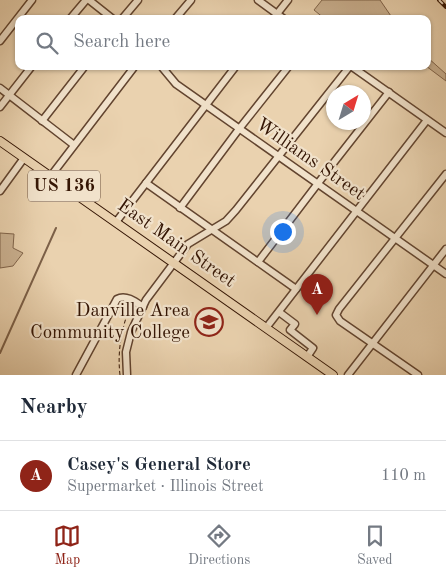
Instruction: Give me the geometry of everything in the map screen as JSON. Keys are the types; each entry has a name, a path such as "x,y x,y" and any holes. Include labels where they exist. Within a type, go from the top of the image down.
{"main road":[{"name":"East Main Street","path":"0,141 333,375"}],"street":[{"path":"20,15 32,0"},
{"path":"74,15 87,0 108,15"},
{"path":"125,15 138,0"},
{"path":"179,15 190,0"},
{"path":"258,0 274,15"},
{"path":"276,15 288,0"},
{"path":"0,41 15,22"},
{"path":"0,107 29,70"},
{"path":"42,121 82,70"},
{"path":"50,177 132,70"},
{"name":"Williams Street","path":"164,70 176,84 206,106 446,274"},
{"path":"116,222 233,70"},
{"path":"180,208 286,70"},
{"path":"127,375 126,352 131,332 146,300 188,244 226,221 236,210 348,70"},
{"path":"357,70 446,133"},
{"path":"0,88 74,145"},
{"path":"258,262 389,92"},
{"path":"266,328 427,120"},
{"path":"0,191 24,158"},
{"path":"418,375 340,321 336,315 446,174"},
{"path":"146,183 296,289"},
{"path":"348,375 446,249"},
{"path":"76,375 117,300 124,297 143,307"},
{"path":"279,312 295,324 290,330 313,348 307,357"}],"path":[{"path":"120,375 119,345 132,300"}],"shaded area":[{"path":"322,0 380,0 390,15 320,15 314,10"},
{"path":"431,61 446,74 446,81 431,70"},
{"path":"0,233 14,234 13,248 23,253 13,266 0,268"}],"waterway":[{"path":"0,353 56,228"}],"railway":[{"path":"439,0 446,7"}],"place":[{"name":"Casey's General Store","path":"317,315"},
{"name":"Danville Area Community College","path":"209,322"}]}
